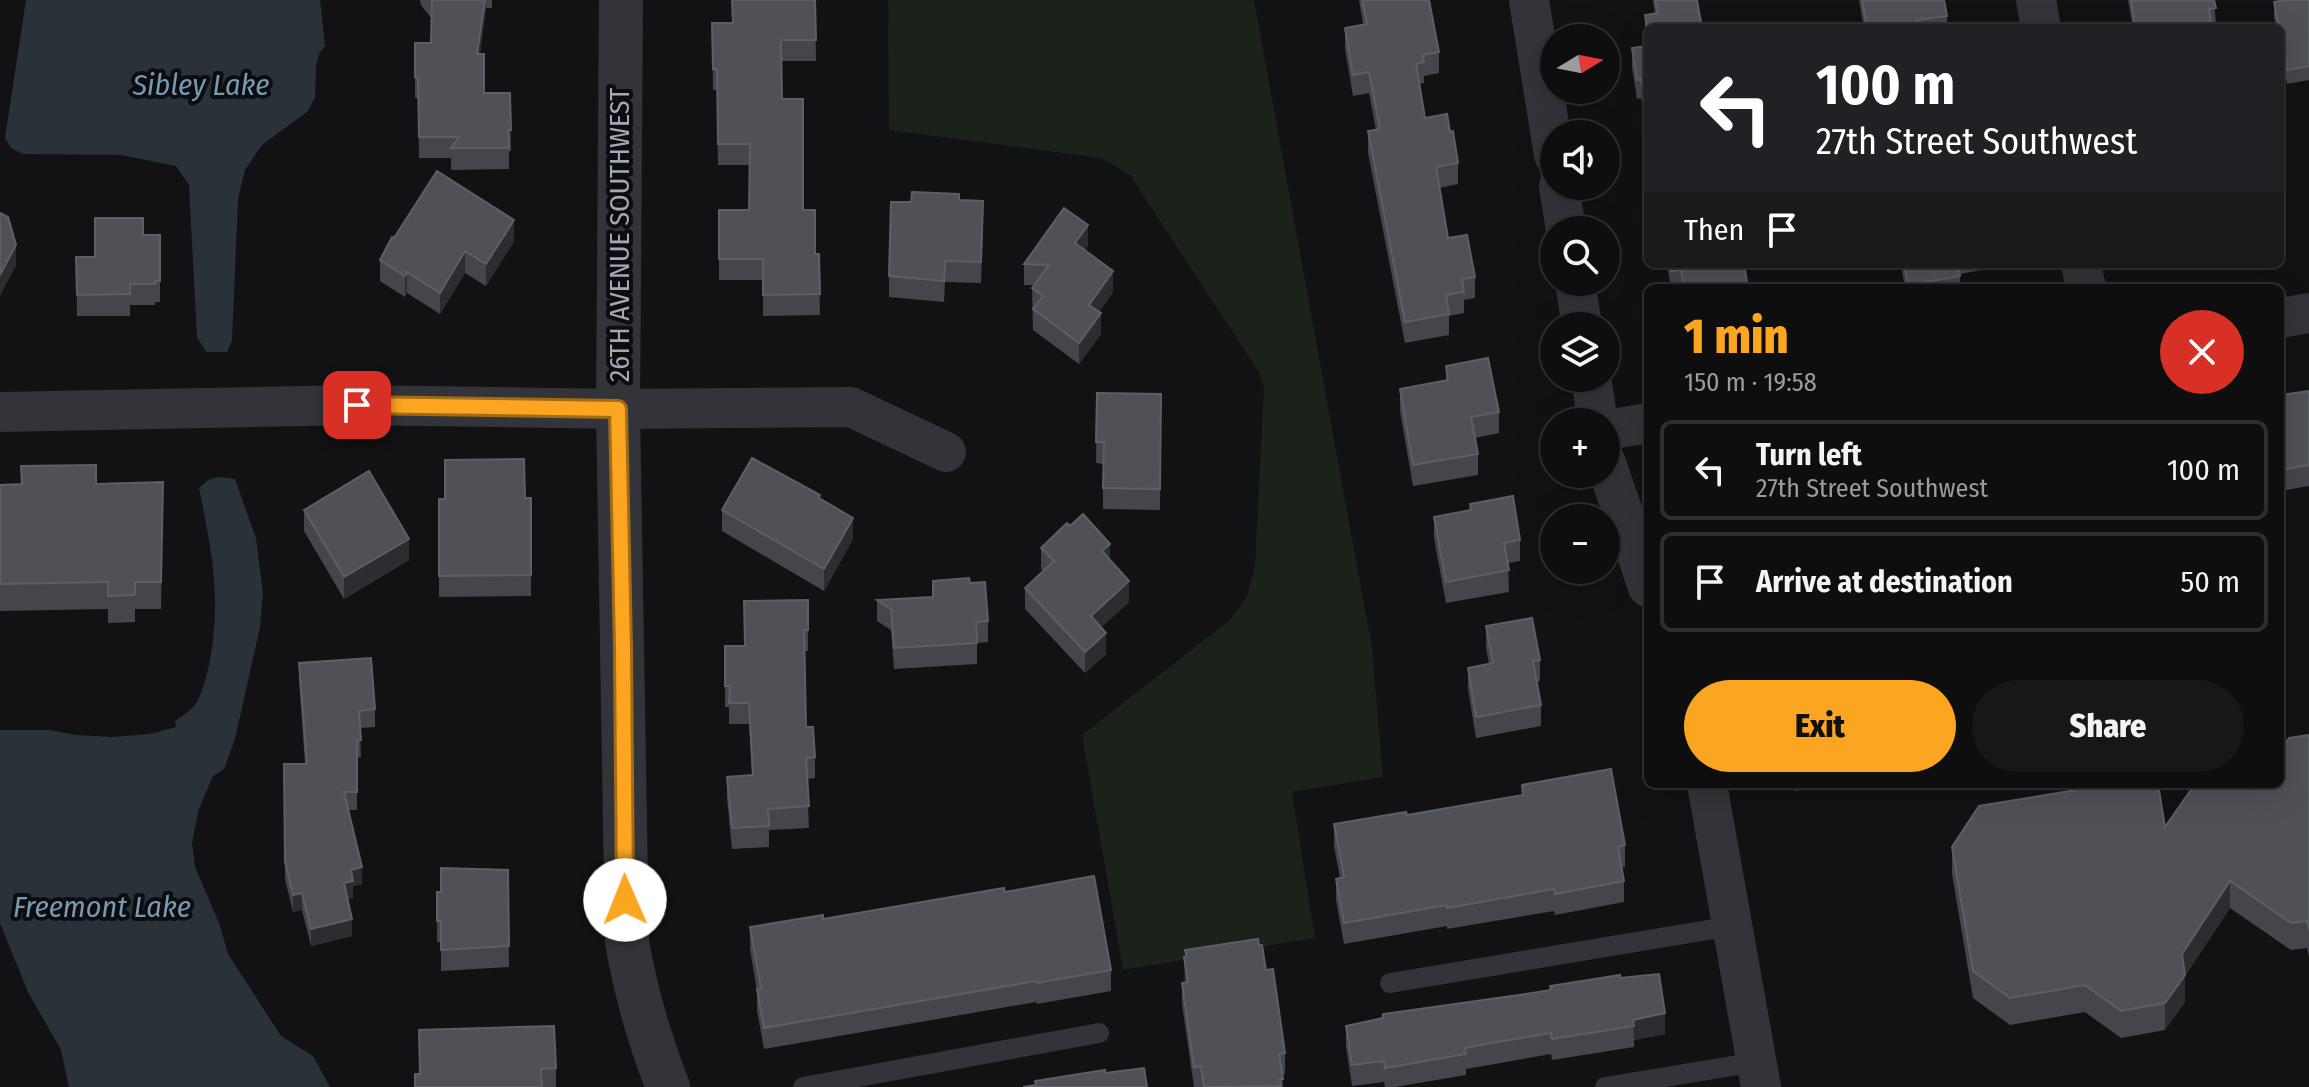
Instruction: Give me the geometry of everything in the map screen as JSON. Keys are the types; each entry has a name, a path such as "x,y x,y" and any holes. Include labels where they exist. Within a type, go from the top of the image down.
{"street":[{"name":"26TH AVENUE SOUTHWEST","path":"621,0 618,409 627,942 638,1001 668,1087"},
{"path":"1529,0 1548,120"},
{"path":"2036,0 2040,24"},
{"path":"2284,317 2309,313"},
{"path":"0,412 357,405 618,409 851,407 946,452"},
{"path":"1620,428 1644,424"},
{"path":"1614,488 1644,575"},
{"path":"1708,788 1758,1074"}],"lane":[{"path":"1390,983 1732,926"},
{"path":"803,1087 1099,1033"},
{"path":"1605,1087 1758,1074"}],"shaded area":[{"path":"888,0 1254,0 1372,648 1383,777 1292,792 1315,938 1123,970 1082,735 1230,620 1246,598 1255,566 1264,387 1258,371 1130,175 1101,158 889,130"}],"water":[{"name":"Sibley Lake","path":"26,0 320,0 325,46 316,65 315,98 307,112 262,145 245,170 238,199 232,341 227,352 206,352 197,337 189,185 176,166 121,155 23,154 11,148 5,138"},
{"name":"Freemont Lake","path":"218,477 235,479 256,538 263,593 260,627 235,739 224,769 213,776 199,809 192,842 195,867 219,923 228,954 281,1036 313,1056 330,1087 69,1087 61,1050 28,992 0,923 0,730 50,730 112,737 150,734 176,727 175,721 197,702 209,665 215,619 214,576 199,488 208,480"}],"building":[{"path":"432,0 485,0 477,54 484,54 484,93 510,93 509,148 451,148 459,137 419,137 415,43 431,43"},
{"path":"732,0 815,0 816,40 781,40 782,99 803,99 803,210 815,210 815,254 819,254 820,294 763,295 763,259 719,259 719,210 749,210 750,144 718,144 717,69 713,69 712,23 733,23"},
{"path":"1362,0 1429,0 1439,52 1423,55 1424,62 1416,64 1425,118 1447,114 1450,132 1453,131 1458,163 1436,167 1448,238 1467,235 1475,277 1462,279 1464,292 1446,295 1449,314 1405,322 1368,131 1380,129 1369,72 1353,75 1345,28 1367,24"},
{"path":"1655,0 1697,0 1701,24 1646,24 1645,15 1658,13"},
{"path":"1862,0 1944,0 1947,16 1917,20 1918,24 1866,24"},
{"path":"2131,0 2214,0 2216,8 2209,9 2211,24 2134,24"},
{"path":"2309,0 2309,66 2287,70 2284,24 2278,24 2274,2"},
{"path":"1644,46 1644,93 1641,79 1637,80 1632,48"},
{"path":"437,171 514,220 486,264 465,251 440,293 407,272 405,276 380,260"},
{"path":"912,192 959,194 959,200 983,201 981,262 945,261 944,281 889,276 891,202 911,202"},
{"path":"1064,208 1088,225 1075,243 1113,271 1089,305 1101,313 1079,343 1033,309 1043,296 1032,288 1049,265 1024,264"},
{"path":"0,213 8,217 16,245 0,275"},
{"path":"95,218 143,218 143,235 160,235 160,281 155,281 155,284 130,284 130,294 77,295 76,257 95,257"},
{"path":"1671,268 1745,268 1747,284 1683,284 1681,270 1671,271"},
{"path":"1905,268 1959,268 1960,276 1908,284"},
{"path":"1488,358 1499,412 1471,417 1478,454 1413,465 1400,389 1448,380 1446,366"},
{"path":"2309,391 2309,465 2284,469 2284,394"},
{"path":"1097,393 1161,394 1160,489 1103,488 1104,442 1096,442"},
{"path":"752,458 820,495 819,498 853,518 824,569 722,510"},
{"path":"524,459 525,498 531,498 531,575 439,576 439,499 445,499 445,460"},
{"path":"96,465 96,484 163,482 161,582 135,582 135,595 108,596 108,582 0,584 0,485 22,484 21,466"},
{"path":"369,471 409,539 344,577 304,510"},
{"path":"1513,496 1520,540 1504,543 1509,570 1446,582 1434,517 1471,510 1470,504"},
{"path":"1083,514 1110,544 1102,551 1129,581 1091,616 1106,633 1085,652 1025,588 1054,561 1041,548 1067,523 1070,526"},
{"path":"969,578 970,583 985,582 988,621 976,622 977,643 894,648 891,609 877,600 933,597 933,581"},
{"path":"808,600 808,630 804,630 806,727 813,727 815,757 806,758 809,806 768,809 769,826 732,828 727,777 753,775 749,703 729,703 730,686 725,686 725,646 745,646 744,601"},
{"path":"1532,618 1540,660 1533,661 1541,705 1476,717 1468,668 1493,663 1486,626"},
{"path":"371,658 375,709 359,711 361,740 357,741 357,792 344,792 362,867 351,870 353,881 344,883 352,919 311,929 302,893 293,895 285,862 284,764 307,764 299,663"},
{"path":"2309,735 2309,930 2307,921 2291,923 2230,881 2182,954 2185,975 2165,1003 2121,1011 2085,985 2010,998 1973,971 1952,847 1979,806 2088,788 2159,788 2165,827 2192,788 2284,788 2284,746 2289,738"},
{"path":"1611,769 1625,845 1618,847 1624,881 1555,894 1554,889 1344,923 1336,879 1344,877 1334,824 1523,795 1522,785"},
{"path":"441,868 508,870 509,946 441,950 437,892 441,892"},
{"path":"1094,876 1111,970 764,1028 757,989 761,988 750,927 823,915 823,919"},
{"path":"1258,939 1266,970 1273,969 1285,1053 1279,1054 1283,1079 1280,1079 1281,1086 1204,1087 1201,1066 1194,1067 1182,983 1188,982 1185,950"},
{"path":"1659,974 1665,1013 1633,1020 1634,1026 1552,1039 1551,1033 1491,1043 1465,1048 1466,1054 1385,1068 1384,1061 1352,1065 1346,1026 1383,1018 1383,1014 1551,990 1550,986 1620,975 1620,978"},
{"path":"554,1026 556,1068 541,1069 542,1087 415,1087 415,1074 420,1074 419,1030"},
{"path":"1144,1068 1147,1087 1023,1087 1036,1085 1035,1081 1105,1070 1105,1073"}],"route":[{"path":"357,405 618,409 625,900"}]}
